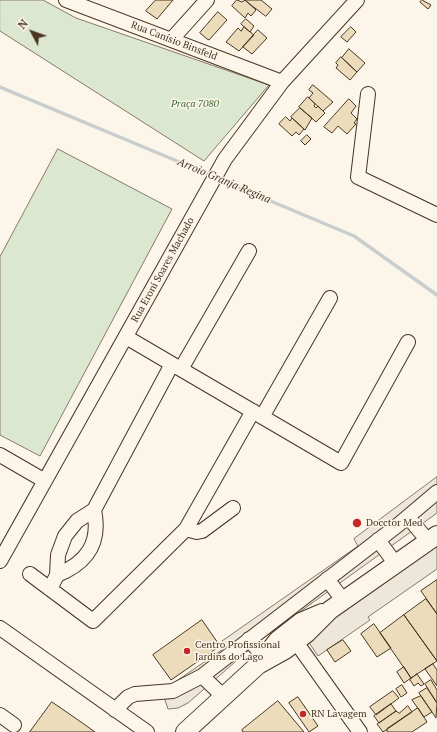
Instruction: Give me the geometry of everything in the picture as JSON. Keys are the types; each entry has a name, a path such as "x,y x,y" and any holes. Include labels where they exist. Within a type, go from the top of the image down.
{"main road":[{"path":"185,732 196,725 261,661 285,650 294,633 307,634 337,605 432,538"}],"street":[{"name":"Rua Canísio Binsfeld","path":"66,0 282,82"},
{"path":"171,40 207,0"},
{"name":"Rua Eroni Soares Machado","path":"0,561 225,159 282,82 357,0"},
{"path":"368,94 358,177 437,215"},
{"path":"50,589 57,575 58,555 65,536 77,521 94,510 176,367 249,251"},
{"path":"30,574 93,621 186,529 330,298"},
{"path":"126,337 340,463 408,342"},
{"path":"0,455 45,481"},
{"path":"115,710 128,697 136,694 173,691 202,676 408,517 437,492"},
{"path":"186,529 197,532 202,531 233,508"},
{"path":"57,575 73,568 88,554 95,538 97,522 94,510"},
{"path":"408,517 432,538"},
{"path":"378,540 395,563"},
{"path":"327,579 337,605"},
{"path":"285,611 294,633 360,732"},
{"path":"0,628 147,732"},
{"path":"249,639 261,661"},
{"path":"202,676 224,697"},
{"path":"0,715 14,725"}],"green space":[{"name":"Praça 7080","path":"0,0 43,0 76,18 269,85 204,161 0,31"},
{"path":"58,149 172,209 40,456 0,435 0,257"}],"shaded area":[{"path":"437,477 437,513 258,642 188,703 178,708 168,709 162,691 226,647 222,641 358,546 354,539"},
{"path":"437,544 437,569 368,617 370,620 318,656 306,638"}],"building":[{"path":"156,0 173,0 157,19 146,11"},
{"path":"237,0 242,2 245,0 256,10 251,16 248,13 245,18 232,6"},
{"path":"245,0 261,0 272,9 266,16"},
{"path":"422,0 431,5 428,9 420,2"},
{"path":"218,12 227,20 209,40 200,33"},
{"path":"246,19 254,26 250,32 241,24"},
{"path":"244,27 254,35 239,51 226,42 238,28 241,31"},
{"path":"351,27 356,32 347,42 341,37"},
{"path":"258,30 267,38 252,54 243,47"},
{"path":"349,49 365,63 357,72 342,58"},
{"path":"341,57 357,72 350,80 336,68 338,65 336,63"},
{"path":"313,85 333,102 323,111 309,98 313,93 309,90"},
{"path":"308,97 315,104 314,106 316,108 318,106 325,113 316,122 299,107"},
{"path":"349,99 356,106 351,113 357,119 354,123 356,124 347,134 338,126 332,133 324,127"},
{"path":"300,108 312,118 305,130 291,117"},
{"path":"286,117 290,121 292,118 304,129 299,135 296,132 292,136 279,124"},
{"path":"307,135 311,139 305,145 301,141"},
{"path":"437,580 437,614 421,591"},
{"path":"426,599 437,614 437,661 404,615"},
{"path":"404,615 437,661 411,678 380,633"},
{"name":"Centro Profissional Jardins do Lago","path":"202,620 220,646 171,680 153,655"},
{"path":"374,624 391,648 377,657 361,634"},
{"path":"343,640 351,651 335,662 327,650"},
{"path":"433,664 437,670 437,686 425,669"},
{"path":"404,667 411,678 404,683 397,672"},
{"path":"417,674 424,684 421,686 418,683 414,686 410,680"},
{"path":"431,680 437,690 437,703 425,684"},
{"path":"402,685 407,693 401,697 396,689"},
{"path":"427,688 437,703 436,718 419,693"},
{"path":"393,691 399,698 376,715 370,707"},
{"path":"421,696 432,712 424,717 412,700"},
{"name":"RN Lavagem","path":"298,697 318,726 309,732 289,703"},
{"path":"278,701 304,732 243,732 242,730"},
{"path":"52,702 81,722 95,732 30,732"},
{"path":"391,704 396,711 379,723 374,716"},
{"path":"408,706 412,712 383,732 377,724 396,711 399,713"},
{"path":"418,708 427,722 412,732 387,732 387,729"}],"waterway":[{"name":"Arroio Granja Regina","path":"0,87 213,176"},
{"name":"Arroio Granja Regina","path":"218,179 354,236 437,295"}],"place":[{"name":"Docctor Med","path":"357,523"},
{"name":"Centro Profissional Jardins do Lago","path":"187,651"},
{"name":"RN Lavagem","path":"303,714"}]}
